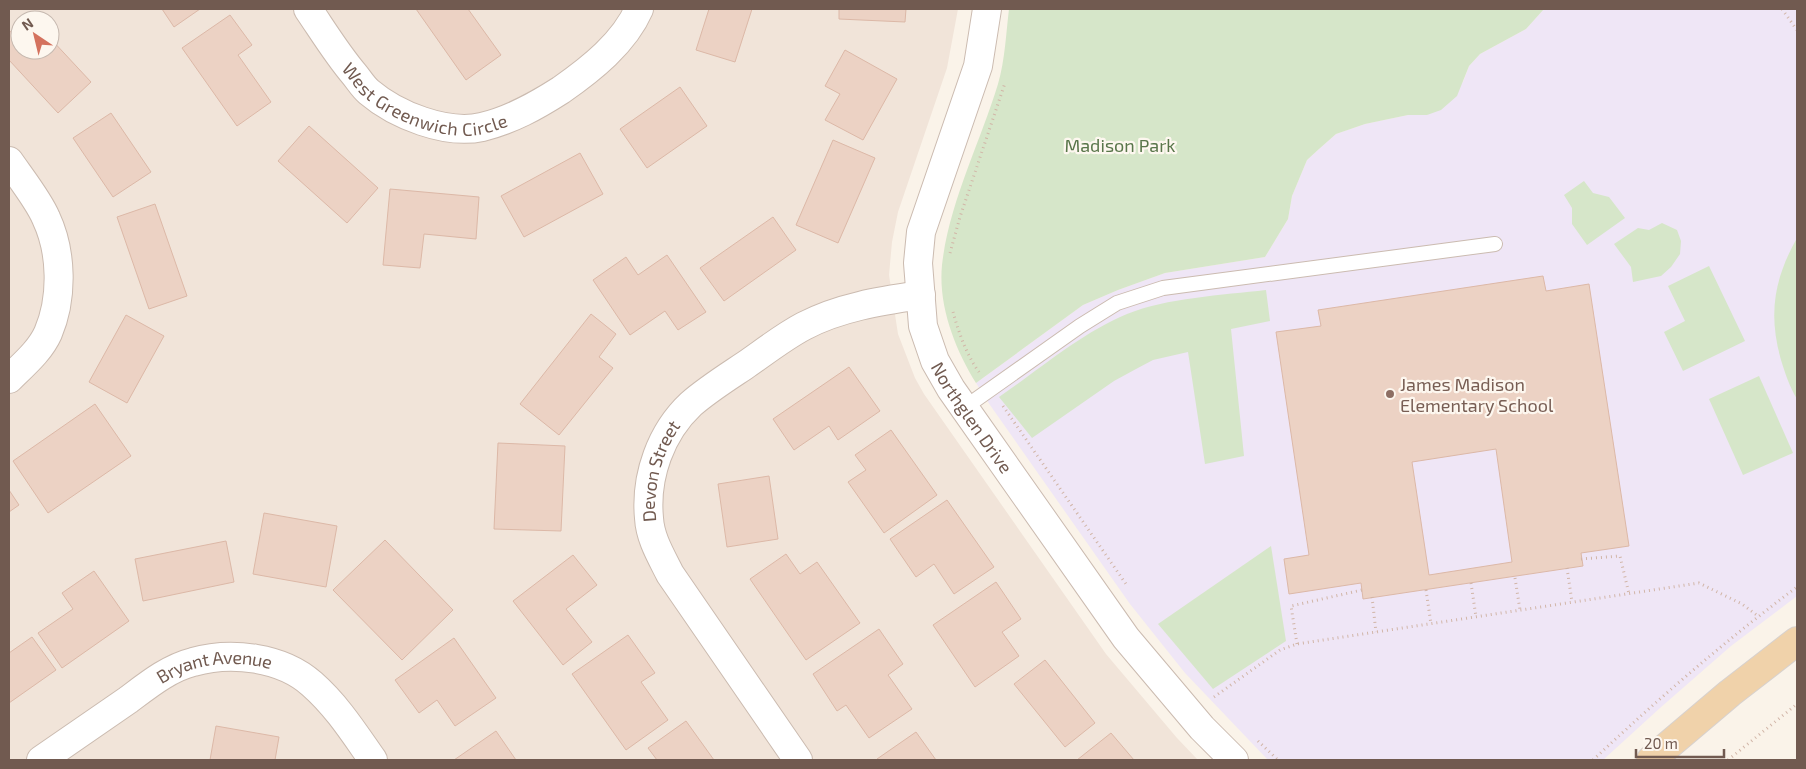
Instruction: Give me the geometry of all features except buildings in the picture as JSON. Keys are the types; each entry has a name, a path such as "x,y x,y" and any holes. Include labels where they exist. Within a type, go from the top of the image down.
{"main road":[{"path":"1651,760 1730,692 1797,641"}],"street":[{"name":"West Greenwich Circle","path":"308,9 349,68 368,91 394,109 424,122 454,128 480,127 537,106 591,69 615,44 635,18 639,9"},
{"name":"Northglen Drive","path":"987,9 978,66 921,232 918,263 923,326 935,361 964,408 1126,638 1202,728 1234,760"},
{"path":"9,160 46,216 56,245 58,274 57,306 48,334 32,356 9,379"},
{"name":"Devon Street","path":"798,760 670,574 656,546 649,518 649,493 654,462 669,431 691,405 720,382 803,326 835,312 878,301 921,295"},
{"name":"Bryant Avenue","path":"41,760 166,673 193,662 223,657 257,659 284,666 310,682 336,707 374,760"}],"lane":[{"path":"964,408 1080,326 1117,303 1163,288 1495,244"}],"path":[{"path":"1782,9 1797,30"},
{"path":"950,261 950,254 960,217 1006,78"},
{"path":"952,309 960,336 972,362 1130,590"},
{"path":"1582,559 1620,556 1629,594"},
{"path":"1567,568 1572,602"},
{"path":"1515,578 1520,610"},
{"path":"1471,583 1476,617"},
{"path":"1220,703 1214,697 1280,650 1297,644 1698,583 1742,604 1758,616"},
{"path":"1593,760 1646,711 1758,616 1797,587"},
{"path":"1297,644 1291,606 1362,590"},
{"path":"1426,590 1431,624"},
{"path":"1372,597 1376,632"},
{"path":"1728,760 1797,704"},
{"path":"1254,737 1278,760"}],"shaded area":[{"path":"9,9 958,9 947,68 898,212 892,242 889,275 898,334 915,378 924,394 1106,654 1198,760 9,760"},
{"name":"James Madison Elementary School","path":"1544,9 1797,9 1797,596 1731,646 1603,760 1268,760 1185,673 1130,604 976,383 1083,305 1165,273 1265,257 1288,219 1292,196 1307,160 1319,149 1336,134 1365,124 1408,115 1427,115 1463,82 1469,66 1480,54 1526,29"}],"green space":[{"name":"Madison Park","path":"1009,9 1544,9 1526,29 1480,54 1469,66 1457,96 1441,110 1427,115 1408,115 1365,124 1336,134 1319,149 1307,160 1292,196 1288,219 1265,257 1165,273 1083,305 976,383 961,356 945,311 941,280 942,265 951,219 958,196 998,84 1004,56"},
{"path":"1584,181 1593,193 1609,197 1625,218 1587,245 1572,224 1572,208 1564,195"},
{"path":"1662,223 1677,230 1681,241 1680,254 1671,267 1661,276 1633,282 1631,267 1614,244 1638,228 1649,230"},
{"path":"1797,238 1797,399 1781,360 1777,343 1774,312 1778,282"},
{"path":"1709,266 1745,341 1683,371 1664,332 1685,321 1668,286"},
{"path":"1266,290 1270,321 1231,329 1244,456 1205,464 1188,352 1153,360 1114,381 1032,438 999,397 1077,341 1127,314 1159,304"},
{"path":"1759,376 1793,453 1743,475 1709,399"},
{"path":"1271,546 1286,641 1213,689 1158,624"}],"place":[{"name":"James Madison Elementary School","path":"1390,394"}]}
